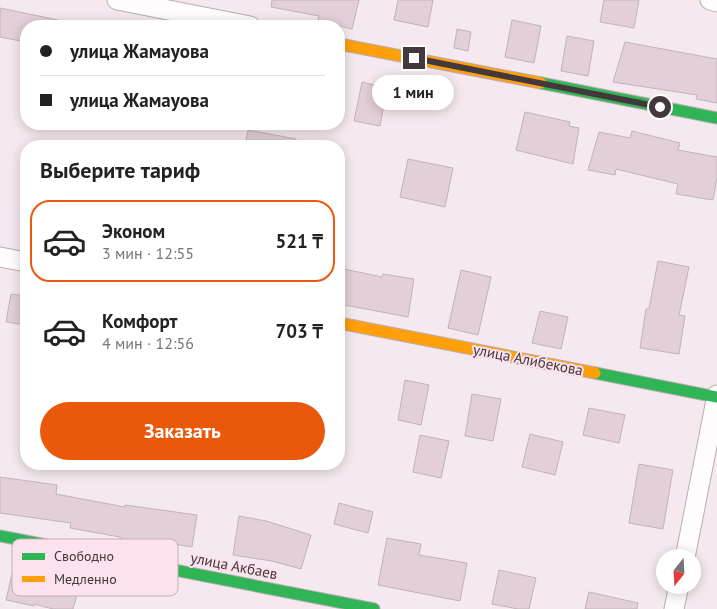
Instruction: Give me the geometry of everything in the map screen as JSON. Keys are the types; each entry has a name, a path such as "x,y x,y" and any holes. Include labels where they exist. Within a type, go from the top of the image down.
{"street":[{"path":"117,0 219,20"},
{"path":"710,0 717,2"},
{"path":"345,45 717,118"},
{"path":"0,257 20,261"},
{"name":"улица Алибекова","path":"345,324 717,396"},
{"path":"687,549 717,396"},
{"name":"улица Акбаев","path":"0,536 15,539"},
{"name":"улица Акбаев","path":"178,571 374,609"},
{"path":"674,609 677,594"}],"building":[{"path":"272,0 359,0 352,29 345,27 345,20 318,20 319,16 271,7"},
{"path":"398,0 433,0 428,27 394,20"},
{"path":"604,0 639,0 634,28 600,22"},
{"path":"0,8 58,20 20,20 20,41 0,37"},
{"path":"512,20 541,26 534,63 505,57"},
{"path":"457,29 471,32 468,51 454,48"},
{"path":"567,36 594,41 588,76 561,71"},
{"path":"625,42 717,59 717,103 696,99 697,95 613,82"},
{"path":"362,82 387,88 380,126 354,121"},
{"path":"525,112 570,122 569,126 579,128 573,164 516,150"},
{"path":"248,130 296,139 296,140 246,140"},
{"path":"632,131 680,143 678,150 717,157 717,177 713,200 676,194 678,184 616,169 615,175 588,170 599,132 630,138"},
{"path":"408,159 453,168 445,207 400,197"},
{"path":"658,261 689,267 679,315 685,316 679,354 640,348 646,309 649,309"},
{"path":"345,269 382,277 383,274 414,279 408,317 345,305"},
{"path":"461,270 491,277 478,335 448,328"},
{"path":"11,294 20,295 20,324 6,322"},
{"path":"540,311 568,317 561,349 532,343"},
{"path":"405,380 429,385 421,425 398,420"},
{"path":"472,394 501,399 493,441 465,436"},
{"path":"589,408 625,415 619,443 583,435"},
{"path":"530,434 563,442 555,475 522,467"},
{"path":"420,435 449,441 441,478 413,472"},
{"path":"639,464 673,470 663,529 629,523"},
{"path":"0,477 57,485 56,494 125,507 125,505 197,515 192,547 178,545 178,539 120,539 120,537 70,528 71,523 0,513"},
{"path":"339,503 373,512 368,533 334,524"},
{"path":"239,516 266,521 311,535 301,569 272,561 233,555"},
{"path":"387,538 421,544 419,555 467,563 460,601 378,585"},
{"path":"499,570 536,578 529,609 492,604"},
{"path":"12,574 12,596 77,596 73,609 53,609 6,600"},
{"path":"589,592 638,603 637,609 585,609"}],"traffic: fast":[{"path":"541,83 717,118"},
{"path":"595,373 717,397"},
{"path":"0,536 15,539"},
{"path":"178,571 374,609"}],"traffic: slow":[{"path":"345,45 541,83"},
{"path":"345,324 595,373"}],"route":[{"path":"414,58 660,107"}]}
